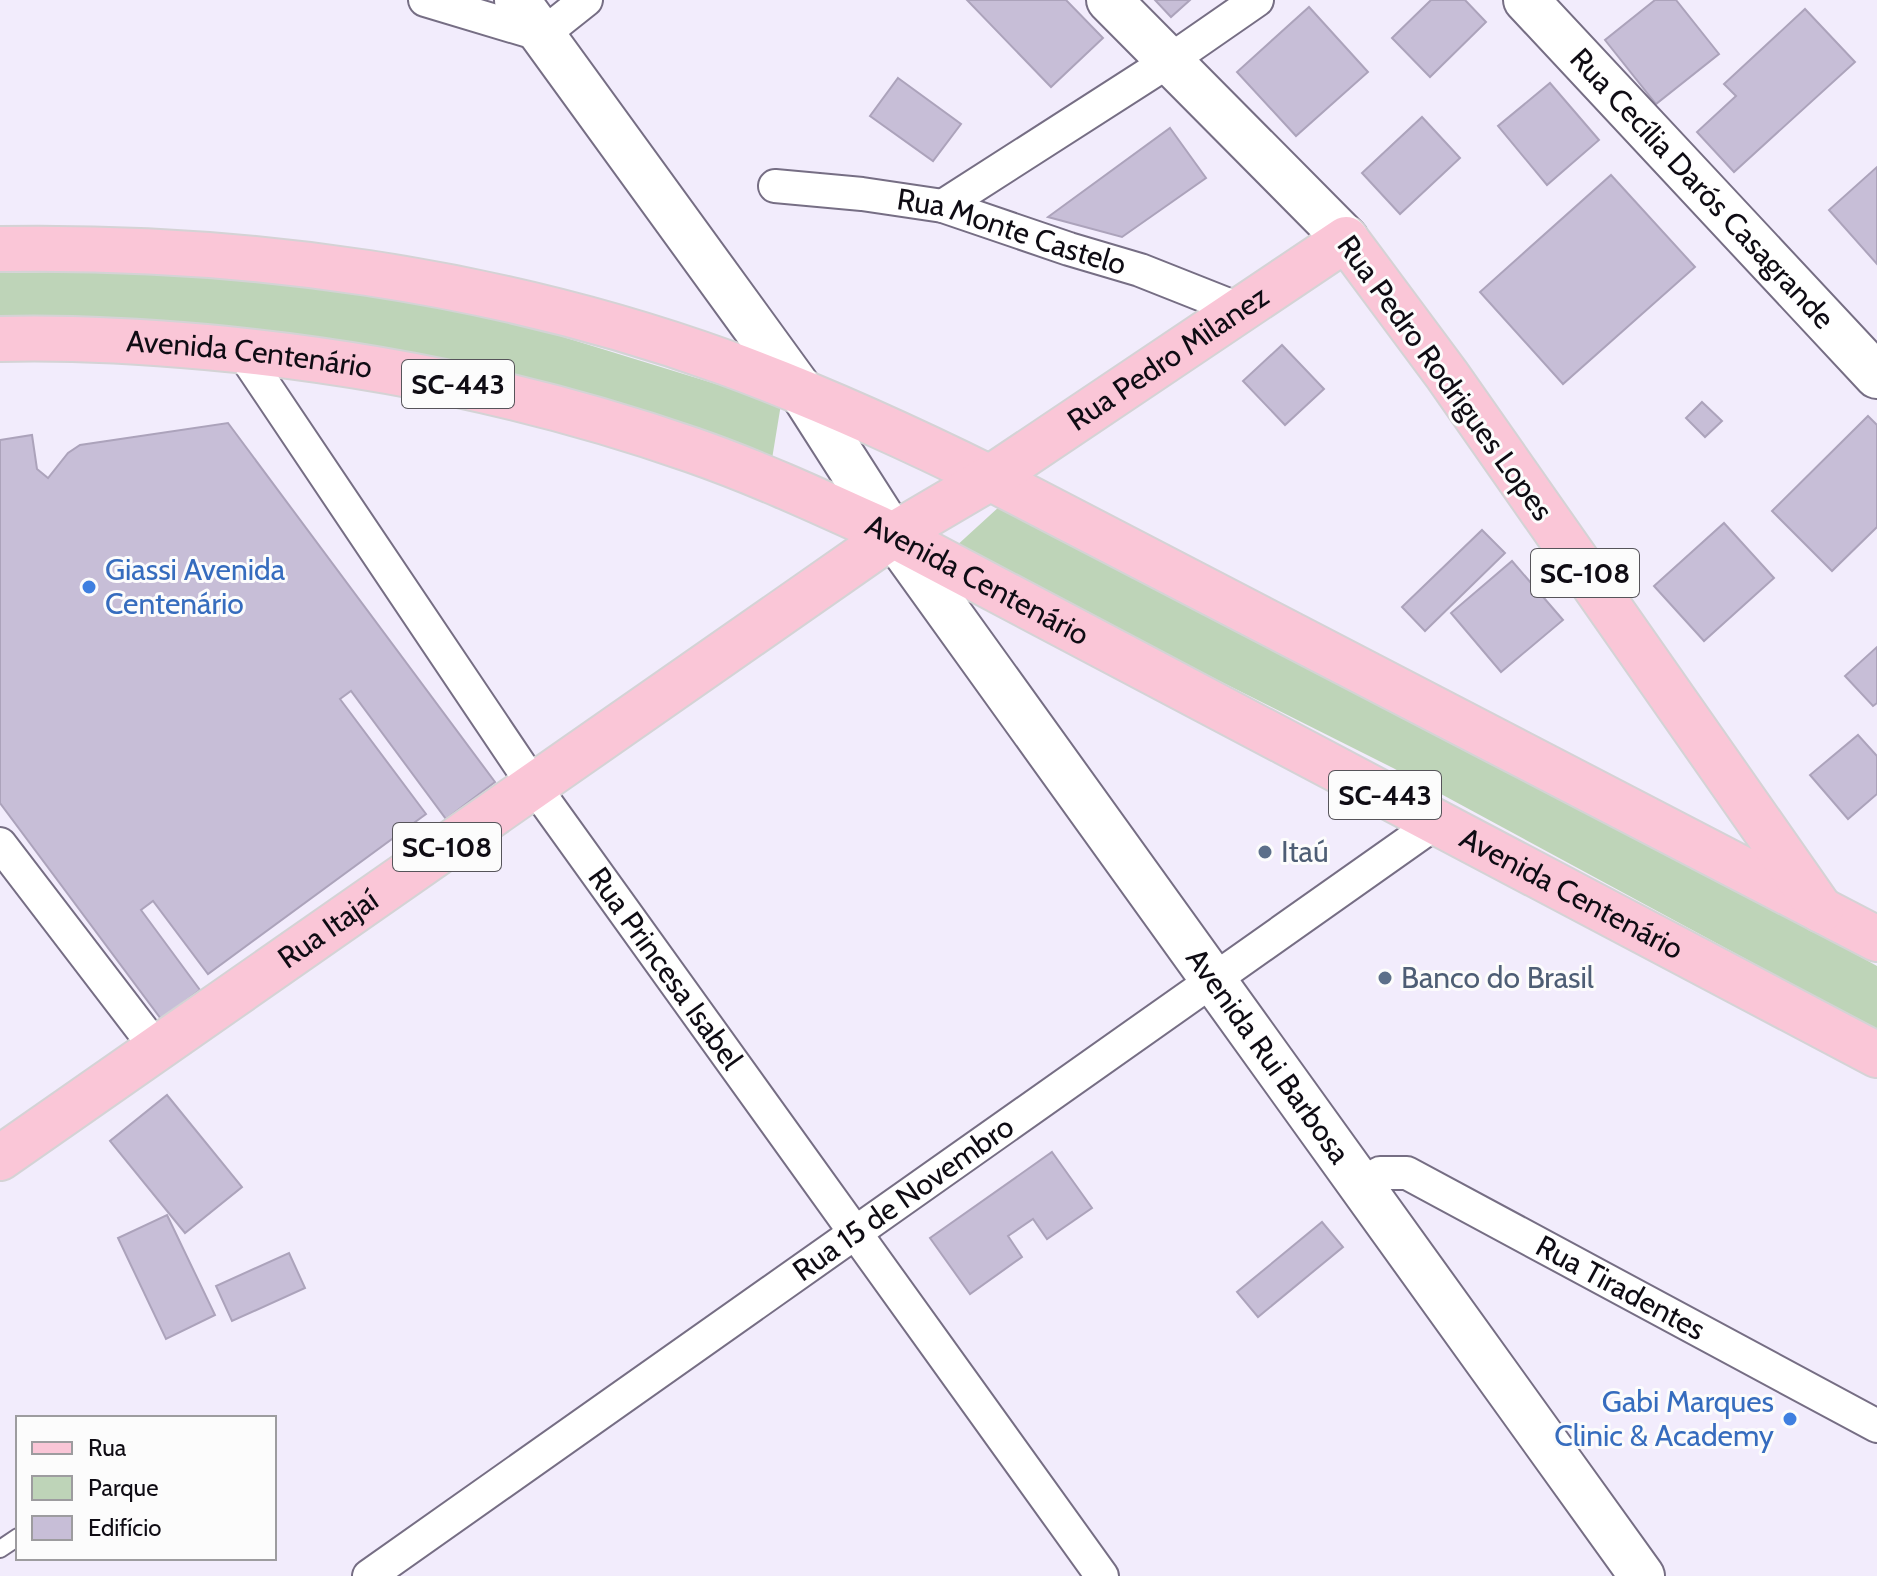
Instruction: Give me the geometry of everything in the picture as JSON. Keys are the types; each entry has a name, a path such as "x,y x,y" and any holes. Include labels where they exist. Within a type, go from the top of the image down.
{"main road":[{"name":"Avenida Rui Barbosa","path":"517,0 801,391 893,535 1642,1576"},
{"name":"Rua Pedro Rodrigues Lopes","path":"1109,0 1346,239 1447,375 1821,910"},
{"name":"Rua Cecília Darós Casagrande","path":"1526,0 1877,376"},
{"name":"Rua Pedro Milanez","path":"893,535 990,478 1346,239"},
{"path":"0,249 130,250 249,258 386,276 569,314 683,348 801,391 990,478 1877,939"},
{"name":"Avenida Centenário","path":"0,339 54,337 311,357 447,381 571,412 693,450 793,489 893,535 1877,1055"},
{"name":"Rua Itajaí","path":"0,1158 893,535"}],"street":[{"path":"425,0 542,35 586,0"},
{"path":"943,206 1169,61 1257,0"},
{"name":"Rua Monte Castelo","path":"775,186 943,206 1140,270 1241,310"},
{"name":"Rua Princesa Isabel","path":"241,350 534,786 1102,1576"},
{"name":"Rua 15 de Novembro","path":"369,1576 1437,822"},
{"path":"0,844 157,1049"},
{"name":"Rua Tiradentes","path":"1361,1185 1380,1173 1407,1173 1877,1426"}],"green space":[{"path":"182,270 469,308 781,404 772,459 458,365 181,322 0,325 0,273"},
{"path":"1000,506 1706,871 1877,966 1877,1030 1393,768 954,548"}],"building":[{"path":"967,0 1066,0 1103,38 1051,87"},
{"path":"1155,0 1190,0 1171,17"},
{"path":"1431,0 1465,0 1486,22 1430,77 1392,38"},
{"path":"1655,0 1676,0 1719,54 1656,104 1605,40"},
{"path":"1309,7 1368,72 1296,136 1237,72"},
{"path":"1805,9 1855,62 1734,172 1697,132 1736,96 1724,84"},
{"path":"898,78 961,124 933,161 870,116"},
{"path":"1550,83 1599,140 1547,185 1498,126"},
{"path":"1422,117 1460,158 1400,214 1362,173"},
{"path":"1170,128 1206,178 1122,237 1048,217"},
{"path":"1877,167 1877,264 1829,210"},
{"path":"1611,175 1695,267 1563,384 1480,292"},
{"path":"1282,345 1324,389 1285,425 1243,381"},
{"path":"1702,402 1722,421 1705,437 1686,418"},
{"path":"1868,416 1877,425 1877,527 1832,571 1772,511"},
{"path":"228,423 495,782 446,819 351,691 340,699 426,814 208,974 153,901 141,910 200,990 161,1019 0,803 0,440 32,435 37,469 48,478 68,453 80,445"},
{"path":"1724,523 1774,578 1704,641 1654,586"},
{"path":"1482,530 1505,553 1425,631 1402,607"},
{"path":"1512,561 1563,620 1501,672 1451,613"},
{"path":"1877,647 1877,703 1873,706 1845,676"},
{"path":"1858,735 1877,756 1877,794 1848,819 1810,775"},
{"path":"167,1095 242,1187 185,1233 110,1141"},
{"path":"1052,1152 1092,1208 1047,1239 1033,1219 1008,1236 1022,1257 970,1294 930,1238"},
{"path":"167,1215 215,1315 166,1339 118,1238"},
{"path":"1322,1222 1343,1247 1258,1317 1237,1292"},
{"path":"289,1253 305,1288 232,1321 216,1286"}],"place":[{"name":"Giassi Avenida Centenário","path":"89,587"},
{"name":"Itaú","path":"1265,852"},
{"name":"Banco do Brasil","path":"1385,978"},
{"name":"Gabi Marques Clinic & Academy","path":"1790,1419"}]}
